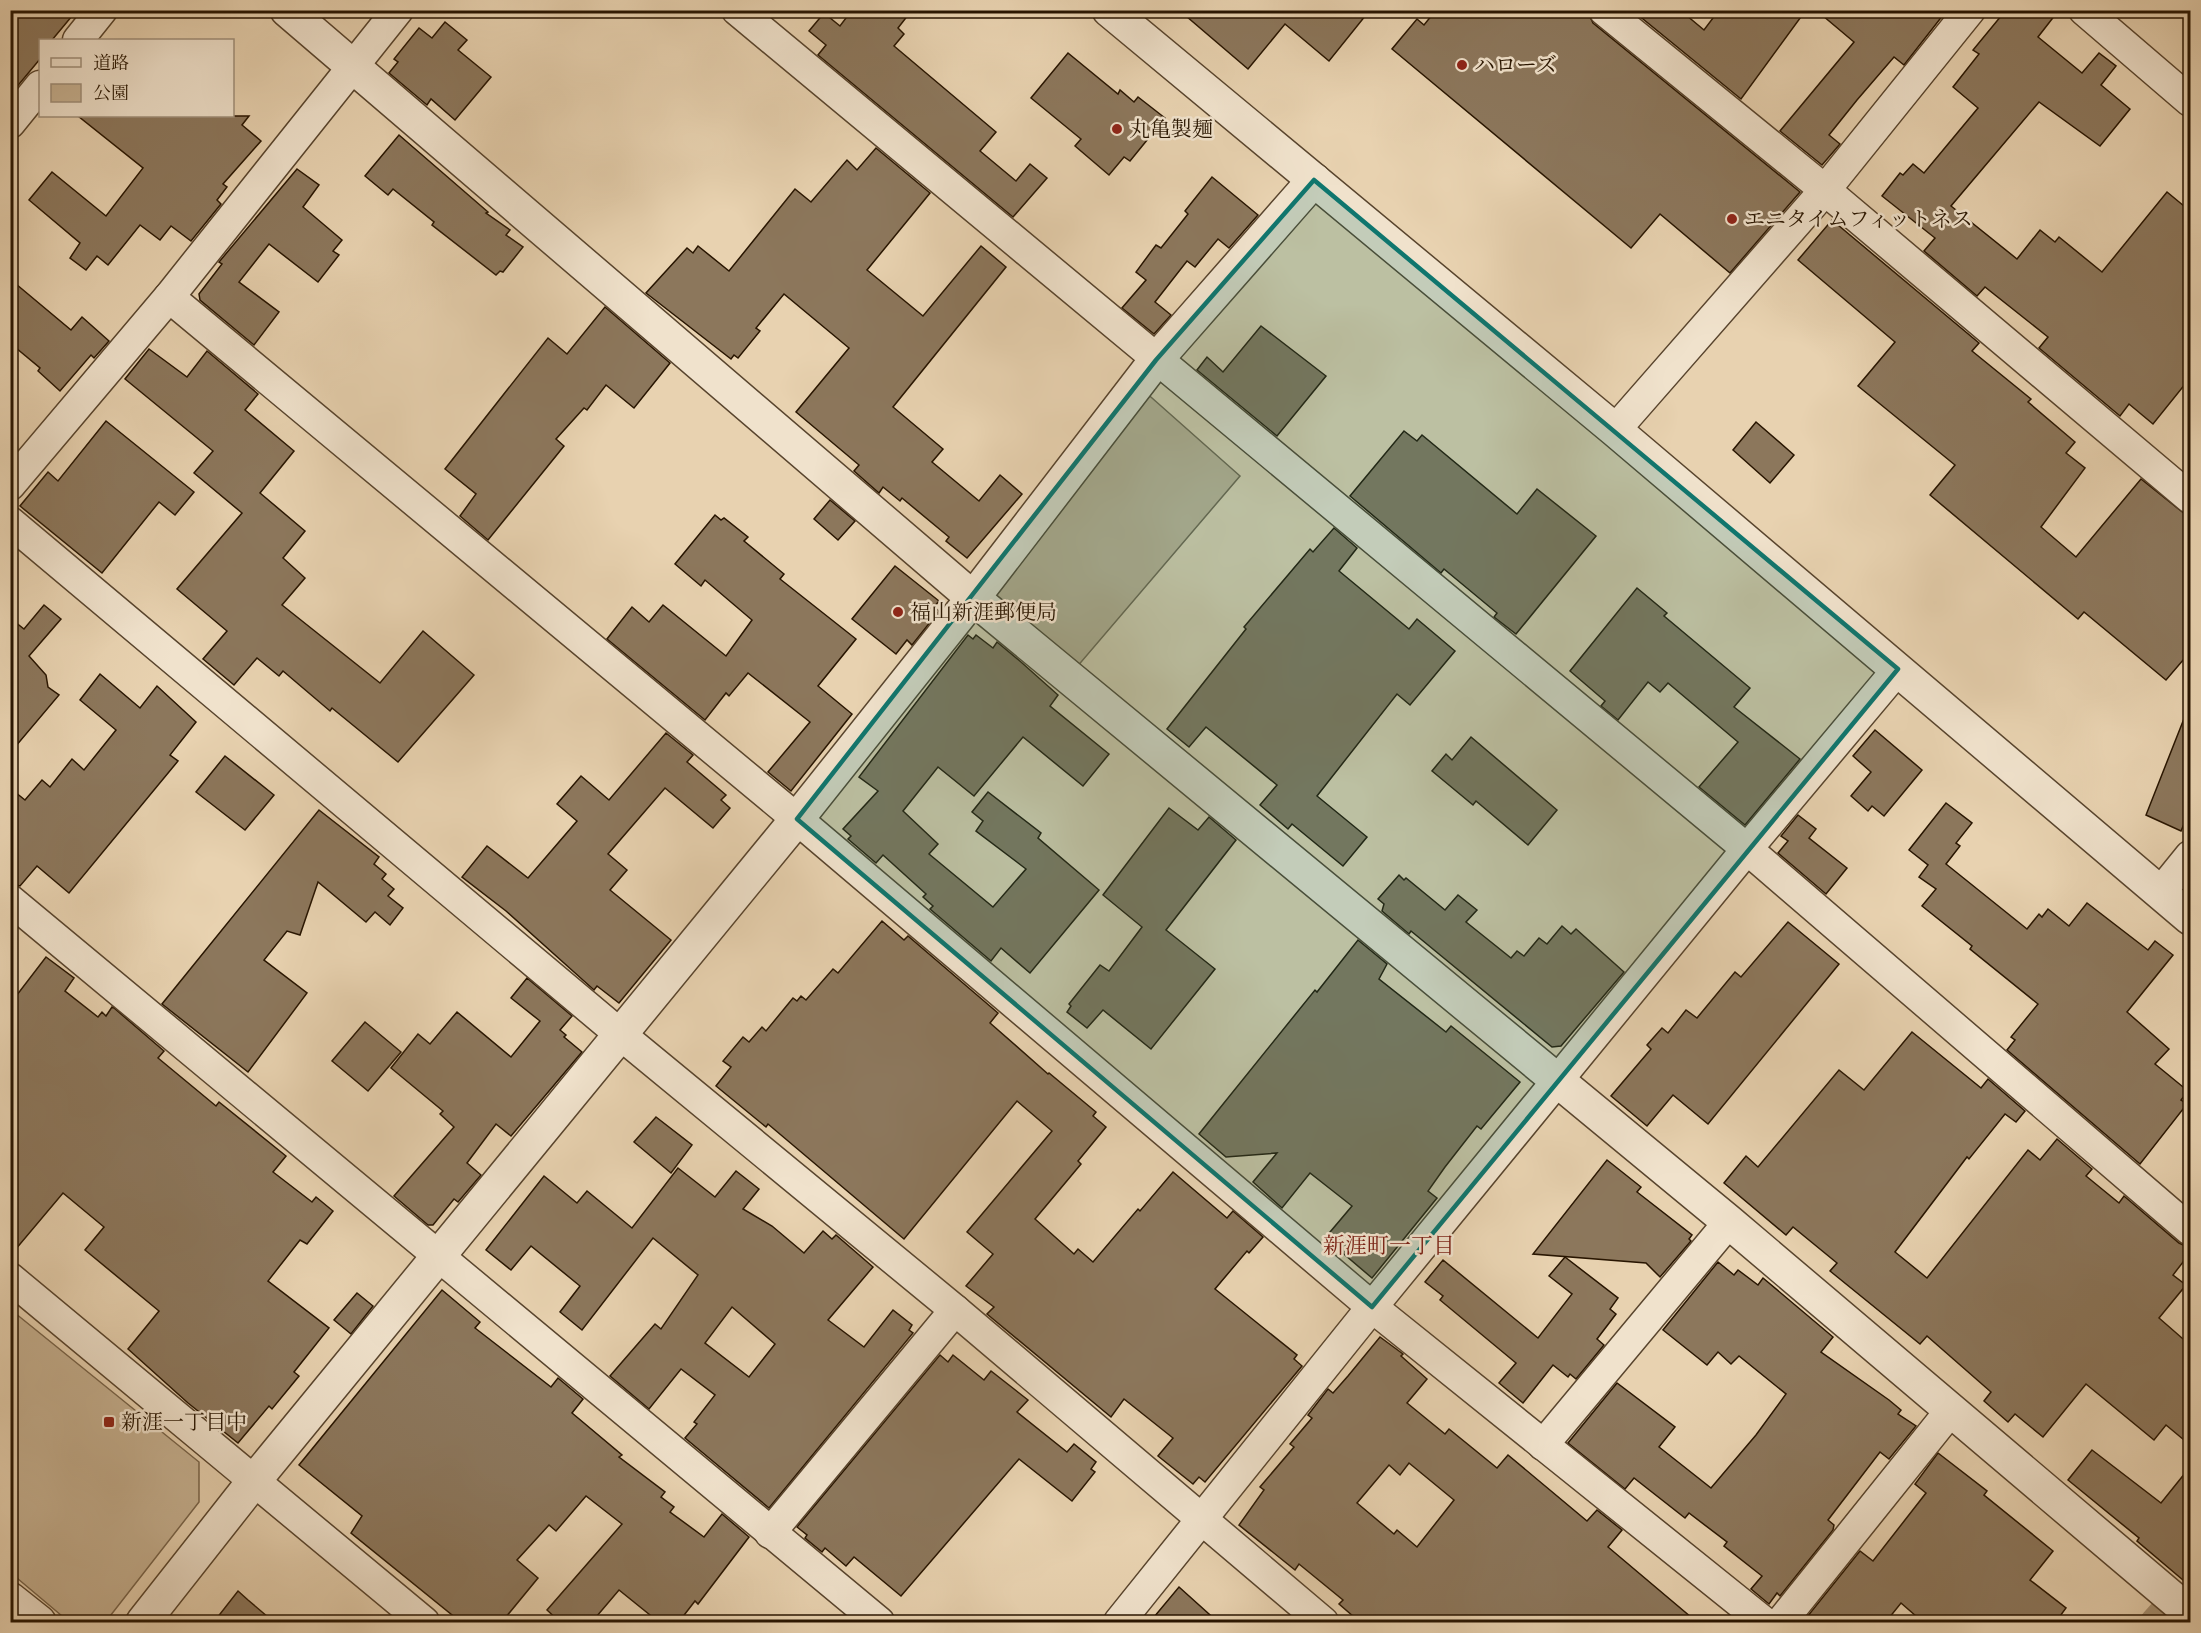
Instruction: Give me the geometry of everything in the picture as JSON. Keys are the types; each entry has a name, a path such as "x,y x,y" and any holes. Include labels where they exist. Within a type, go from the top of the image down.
{"street":[{"path":"79,39 102,10"},
{"path":"287,10 973,598 1730,1222 2190,1614 2185,1623"},
{"path":"10,485 169,297 398,10"},
{"path":"736,10 1747,849 2190,1230"},
{"path":"1109,10 1615,430 2190,918"},
{"path":"1604,10 1825,190 2190,498"},
{"path":"1615,430 1825,190 1970,10"},
{"path":"2084,10 2190,101"},
{"path":"10,123 39,87"},
{"path":"143,1623 254,1481 797,819 973,598 1156,360 1314,180"},
{"path":"169,297 797,819 1372,1307 1764,1623"},
{"path":"10,522 621,1035 955,1310 1323,1623"},
{"path":"1119,1623 1372,1307 1560,1081 1747,849 1898,669"},
{"path":"2160,893 2190,856"},
{"path":"10,900 879,1623"},
{"path":"1543,1445 1730,1222"},
{"path":"10,1278 424,1623"},
{"path":"770,1533 955,1310"},
{"path":"1781,1623 1951,1410"},
{"path":"10,1599 39,1623"}],"highlighted area":[{"path":"1314,180 1898,669 1372,1307 797,819 1156,360"}],"green space":[{"path":"1143,390 1240,476 1076,668 982,589"},
{"path":"10,1309 199,1462 199,1502 107,1620 68,1621 11,1573"}],"building":[{"path":"10,10 77,10 53,39 39,39 39,60 10,95"},
{"path":"852,10 912,10 898,28 904,34 894,46 996,132 980,151 1016,181 1030,164 1047,178 1013,217 818,55 826,45 809,31 824,13 840,26"},
{"path":"1179,10 1370,10 1329,61 1285,24 1248,69"},
{"path":"1436,10 1587,10 1593,23 1800,192 1730,273 1660,214 1631,248 1392,49 1417,19 1424,25"},
{"path":"1632,10 1680,10 1704,30 1719,10 1806,10 1741,99"},
{"path":"1816,10 1947,10 1904,65 1894,57 1857,100 1829,135 1840,144 1822,165 1780,131 1854,42"},
{"path":"2006,10 2059,10 2038,37 2082,73 2099,53 2116,66 2101,85 2130,109 2100,146 2039,102 1951,206 2017,259 2040,230 2055,242 2059,237 2102,272 2167,192 2190,211 2190,378 2153,424 2129,404 2120,416 2039,348 2048,337 1985,287 1977,296 1924,251 1935,238 1882,196 1900,173 1903,175 1913,164 1924,173 1978,108 1953,87 1979,54 1973,50"},
{"path":"445,22 467,40 458,50 491,77 455,120 431,99 427,105 389,73 398,62 394,59 419,28 432,38"},
{"path":"1068,53 1118,94 1120,90 1134,102 1138,97 1165,118 1130,161 1124,157 1109,175 1075,146 1081,139 1031,98"},
{"path":"249,116 242,125 261,141 223,184 227,187 217,200 221,204 191,241 171,226 160,240 140,225 108,265 97,256 86,270 70,258 80,243 29,200 52,172 106,216 143,168 79,117"},
{"path":"399,135 488,212 486,213 510,230 506,235 523,247 503,272 500,271 496,275 432,225 434,222 393,189 388,195 365,176"},
{"path":"876,148 930,193 867,270 923,316 981,246 1006,267 893,407 943,449 932,462 979,501 1000,475 1022,494 967,558 946,541 949,537 902,498 900,501 883,487 879,493 854,471 859,465 796,412 849,348 784,294 756,328 760,331 738,358 734,355 731,359 646,293 687,248 693,253 698,246 729,271 795,189 811,202 847,160 857,170"},
{"path":"297,169 319,185 303,207 342,240 333,251 339,255 318,282 269,244 239,282 279,312 254,345 200,300 199,294 222,264 219,262"},
{"path":"1212,177 1258,215 1229,248 1218,239 1195,267 1187,261 1155,302 1171,315 1154,334 1122,308 1146,280 1136,272 1156,245 1161,248 1188,214 1185,211"},
{"path":"1832,220 1979,343 1972,351 2031,399 2028,402 2075,442 2066,453 2085,468 2041,527 2076,557 2141,479 2190,518 2190,652 2166,680 2084,612 2078,619 1930,495 1955,465 1858,386 1895,342 1798,260"},
{"path":"10,279 71,330 82,317 109,341 94,358 91,355 60,391 38,371 40,368 10,343"},
{"path":"605,307 670,363 634,408 606,385 587,410 584,408 556,439 564,446 488,540 460,516 476,494 445,469 548,338 567,354"},
{"path":"1261,326 1326,376 1277,436 1197,370 1207,357 1223,372"},
{"path":"149,349 187,377 207,351 258,394 245,410 294,451 260,493 305,531 283,558 305,578 282,605 380,683 423,631 474,675 398,762 332,708 330,711 283,671 279,676 257,658 234,685 203,659 227,631 177,589 242,513 194,473 213,451 125,379"},
{"path":"106,421 194,492 175,515 159,502 102,573 20,506 48,472 58,481"},
{"path":"1756,422 1794,455 1770,483 1733,450"},
{"path":"1404,431 1417,441 1422,435 1517,514 1537,489 1596,536 1516,634 1494,617 1497,613 1444,569 1441,573 1350,496"},
{"path":"830,500 855,521 838,540 814,519"},
{"path":"715,515 721,520 724,518 748,537 744,541 784,574 780,579 856,639 818,686 852,714 791,791 768,772 810,722 748,673 729,696 726,693 705,720 607,639 632,607 649,622 663,605 726,656 752,620 705,580 701,586 675,564"},
{"path":"1334,528 1357,548 1339,571 1409,629 1417,619 1455,651 1410,705 1397,694 1317,796 1367,837 1343,866 1292,824 1288,829 1260,805 1277,785 1206,727 1189,747 1167,729 1246,629 1244,627 1310,549 1313,552"},
{"path":"895,566 939,601 934,607 939,611 912,645 907,640 896,654 852,619"},
{"path":"1637,588 1667,613 1664,616 1750,688 1734,707 1800,759 1745,825 1699,787 1738,742 1668,683 1660,692 1648,682 1618,720 1601,706 1605,701 1570,671"},
{"path":"44,605 61,619 29,656 46,675 48,687 59,695 10,753 10,618 24,629"},
{"path":"968,635 973,639 976,635 993,648 997,642 1021,662 1058,695 1050,706 1109,754 1083,786 1023,737 974,796 938,767 903,811 938,844 929,854 993,907 1026,869 976,831 983,821 972,812 988,792 1041,833 1038,838 1099,890 1030,973 1001,948 991,961 930,909 933,906 923,897 926,894 883,855 876,863 848,839 851,836 843,829 878,791 859,777"},
{"path":"100,674 140,708 157,686 196,722 170,755 178,761 69,893 37,866 20,886 10,883 10,788 25,800 42,780 50,787 72,759 84,770 116,730 80,700"},
{"path":"2189,706 2190,810 2181,831 2146,815"},
{"path":"1875,730 1922,770 1884,816 1872,806 1868,811 1851,796 1871,772 1853,756"},
{"path":"666,733 693,755 687,762 726,795 721,800 730,808 713,828 665,788 608,854 627,870 610,890 671,940 619,1003 597,986 594,990 506,911 462,877 487,846 528,878 577,821 557,804 581,776 609,800"},
{"path":"1471,737 1557,810 1528,845 1476,801 1473,805 1432,771 1446,754 1452,760"},
{"path":"225,756 274,795 245,830 196,792"},
{"path":"1946,803 1972,823 1956,843 1960,846 1946,864 2027,929 2039,914 2042,917 2048,909 2069,926 2087,903 2148,950 2155,941 2173,955 2127,1012 2169,1049 2155,1064 2188,1091 2181,1100 2187,1104 2140,1164 2007,1050 2015,1040 2011,1037 2038,1004 1970,949 1972,946 1922,906 1936,889 1919,877 1928,865 1909,850"},
{"path":"1169,808 1198,830 1209,817 1236,840 1166,930 1215,969 1151,1049 1103,1010 1087,1028 1067,1012 1071,1006 1069,1004 1100,965 1109,971 1142,927 1103,895"},
{"path":"319,810 379,857 374,864 386,874 382,879 394,889 388,896 403,908 390,925 375,912 366,922 318,882 300,935 287,931 264,960 307,993 248,1072 162,1004"},
{"path":"1798,815 1816,829 1809,838 1847,868 1826,894 1778,853 1788,841 1781,836"},
{"path":"1399,875 1404,880 1406,878 1445,910 1458,895 1477,910 1466,922 1511,958 1517,951 1524,956 1539,938 1547,944 1562,926 1571,934 1576,929 1624,972 1561,1046 1552,1047 1411,931 1409,934 1382,911 1384,904 1378,899"},
{"path":"882,921 904,940 908,936 998,1013 990,1023 1096,1112 1093,1116 1106,1127 1078,1161 1081,1164 1035,1219 1074,1254 1078,1249 1093,1262 1173,1172 1227,1218 1233,1211 1263,1237 1249,1253 1247,1251 1215,1289 1297,1355 1294,1359 1302,1366 1205,1482 1199,1477 1193,1484 1158,1456 1173,1438 1124,1399 1111,1417 987,1314 994,1307 966,1286 993,1254 967,1232 1052,1131 1017,1101 904,1239 768,1124 766,1127 716,1086 731,1067 723,1061 743,1037 749,1042 762,1027 766,1031 793,998 797,1001 801,996 806,1000 833,969 838,973"},
{"path":"1788,922 1839,964 1708,1124 1673,1095 1647,1126 1611,1096 1651,1049 1647,1045 1662,1028 1668,1033 1686,1010 1697,1018 1735,972 1741,977"},
{"path":"1358,940 1387,964 1379,979 1446,1032 1451,1026 1520,1082 1481,1129 1477,1126 1445,1167 1428,1191 1437,1198 1372,1278 1325,1238 1352,1206 1310,1173 1282,1208 1253,1182 1277,1153 1226,1157 1199,1134"},
{"path":"46,957 74,978 65,991 98,1017 102,1012 106,1016 112,1007 114,1008 164,1051 158,1058 216,1106 219,1102 286,1156 273,1172 312,1202 316,1197 333,1211 307,1244 300,1240 268,1281 329,1328 294,1372 299,1376 272,1409 269,1406 238,1443 188,1403 128,1349 159,1311 85,1250 104,1227 63,1193 10,1256 10,1004"},
{"path":"527,978 572,1016 560,1030 566,1035 564,1037 582,1052 511,1136 496,1124 467,1163 481,1175 458,1202 454,1199 433,1225 428,1225 394,1196 454,1127 440,1114 443,1111 391,1068 418,1034 430,1044 457,1012 511,1057 540,1021 511,998"},
{"path":"365,1022 401,1052 368,1091 332,1061"},
{"path":"1912,1032 1981,1088 1988,1079 2025,1111 2016,1122 2005,1114 1969,1159 1967,1157 1895,1252 1927,1278 2028,1150 2040,1160 2057,1139 2092,1169 2086,1176 2119,1203 2124,1196 2179,1243 2190,1248 2190,1253 2173,1275 2186,1285 2159,1318 2190,1345 2190,1445 2166,1425 2154,1440 2086,1384 2043,1437 2015,1414 2008,1422 1984,1401 1991,1392 1927,1336 1920,1344 1830,1271 1837,1263 1793,1227 1786,1235 1724,1183 1746,1156 1758,1167 1839,1070 1864,1090"},
{"path":"656,1117 692,1145 671,1173 634,1142"},
{"path":"1607,1160 1641,1187 1637,1192 1692,1235 1689,1239 1691,1241 1660,1277 1646,1263 1533,1254"},
{"path":"678,1168 715,1197 736,1171 759,1189 743,1209 772,1226 804,1253 823,1231 832,1239 836,1235 873,1267 828,1320 864,1347 893,1310 912,1325 909,1330 913,1333 769,1508 685,1438 697,1424 694,1422 715,1395 681,1369 649,1409 610,1376 655,1324 661,1329 698,1275 653,1238 582,1330 560,1312 580,1286 531,1246 511,1270 486,1250 544,1176 577,1203 587,1191 632,1228","holes":["732,1307 775,1344 749,1377 705,1343"]},
{"path":"1565,1257 1618,1298 1610,1309 1616,1314 1597,1339 1604,1345 1576,1379 1570,1374 1568,1377 1553,1365 1523,1403 1499,1383 1516,1363 1440,1300 1443,1296 1425,1282 1443,1260 1538,1338 1572,1294 1549,1276"},
{"path":"1718,1262 1734,1275 1738,1270 1758,1285 1763,1278 1833,1337 1821,1352 1889,1400 1901,1410 1898,1414 1916,1426 1889,1459 1880,1452 1828,1520 1834,1525 1833,1530 1780,1596 1777,1593 1769,1604 1751,1589 1762,1576 1724,1546 1727,1542 1689,1513 1685,1518 1634,1478 1625,1489 1568,1443 1617,1383 1675,1427 1659,1447 1711,1488 1756,1435 1786,1394 1739,1356 1731,1364 1718,1352 1707,1365 1663,1330"},
{"path":"442,1290 480,1322 475,1328 551,1387 558,1378 583,1399 572,1413 622,1455 619,1457 665,1492 661,1497 674,1507 670,1512 704,1537 722,1514 749,1537 698,1604 695,1601 678,1623 660,1623 619,1590 591,1623 561,1623 547,1610 622,1524 586,1496 556,1531 549,1525 517,1560 538,1578 501,1623 462,1623 351,1533 362,1516 299,1465"},
{"path":"357,1293 373,1306 351,1334 334,1320"},
{"path":"1380,1337 1403,1354 1401,1356 1427,1379 1407,1403 1445,1434 1449,1429 1497,1468 1508,1455 1587,1521 1597,1510 1622,1530 1608,1547 1698,1623 1361,1623 1339,1604 1343,1600 1299,1564 1295,1570 1239,1525 1264,1490 1260,1487 1294,1447 1290,1444 1312,1418 1308,1415 1328,1389 1333,1393","holes":["1409,1463 1454,1500 1417,1547 1397,1530 1394,1534 1357,1503 1389,1465 1400,1475"]},
{"path":"940,1355 948,1362 953,1355 984,1380 991,1371 1028,1400 1017,1412 1067,1452 1074,1444 1096,1462 1091,1469 1095,1472 1072,1501 1019,1459 901,1596 854,1557 846,1566 825,1548 822,1552 805,1538 807,1535 797,1527"},
{"path":"2092,1450 2161,1503 2190,1467 2190,1586 2137,1541 2139,1538 2068,1480"},
{"path":"1938,1453 1987,1491 1984,1495 2053,1551 2030,1580 2066,1608 2055,1623 1924,1623 1901,1603 1885,1623 1815,1623 1807,1617 1860,1551 1873,1561 1926,1493 1915,1484"},
{"path":"1179,1587 1219,1623 1149,1623"},
{"path":"238,1591 248,1600 275,1623 213,1623"}],"waterway":[{"path":"2154,1622 2162,1613"}],"place":[{"name":"ハローズ","path":"1462,65"},
{"name":"丸亀製麺","path":"1117,129"},
{"name":"エニタイムフィットネス","path":"1732,219"},
{"name":"福山新涯郵便局","path":"898,612"},
{"name":"新涯一丁目中","path":"109,1422"}],"district":[{"name":"新涯町一丁目","path":"1389,1246"}]}
